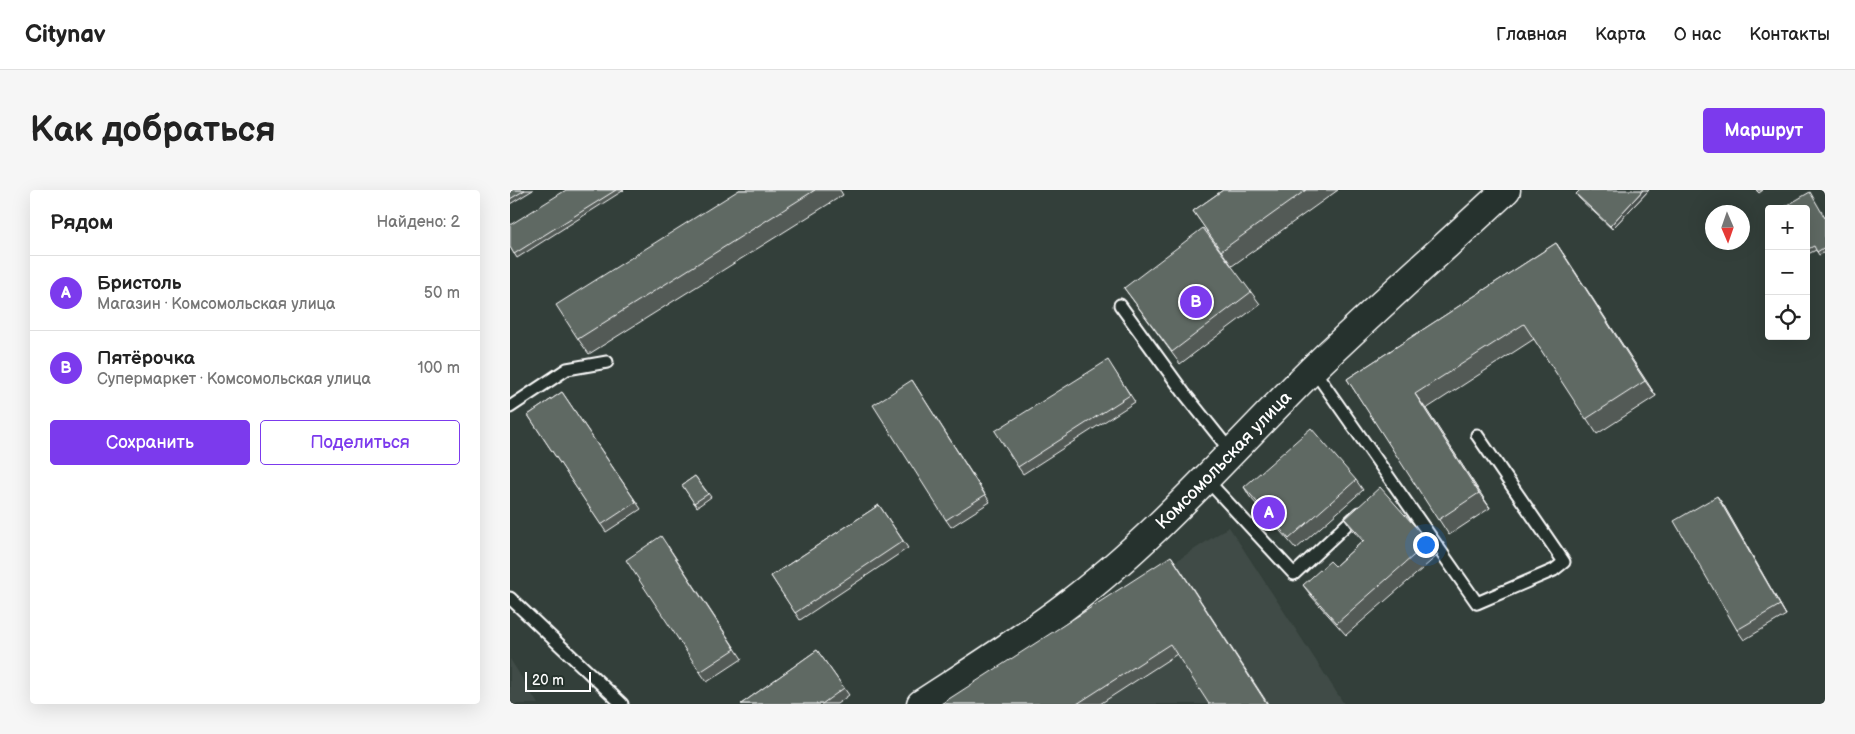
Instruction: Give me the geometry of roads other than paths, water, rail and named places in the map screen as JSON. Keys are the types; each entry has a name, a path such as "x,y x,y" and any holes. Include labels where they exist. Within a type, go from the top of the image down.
{"street":[{"name":"Комсомольская улица","path":"920,704 1012,645 1067,605 1138,546 1232,454 1313,369 1506,190"}],"lane":[{"path":"1120,305 1184,393 1232,454"},
{"path":"510,407 567,369 607,362"},
{"path":"1313,369 1390,484 1477,603 1554,570 1564,562 1477,435"},
{"path":"1206,479 1294,574 1365,508"},
{"path":"510,598 622,704"}],"place":[{"name":"Пятёрочка","path":"1196,302"},
{"name":"Бристоль","path":"1269,513"}]}
